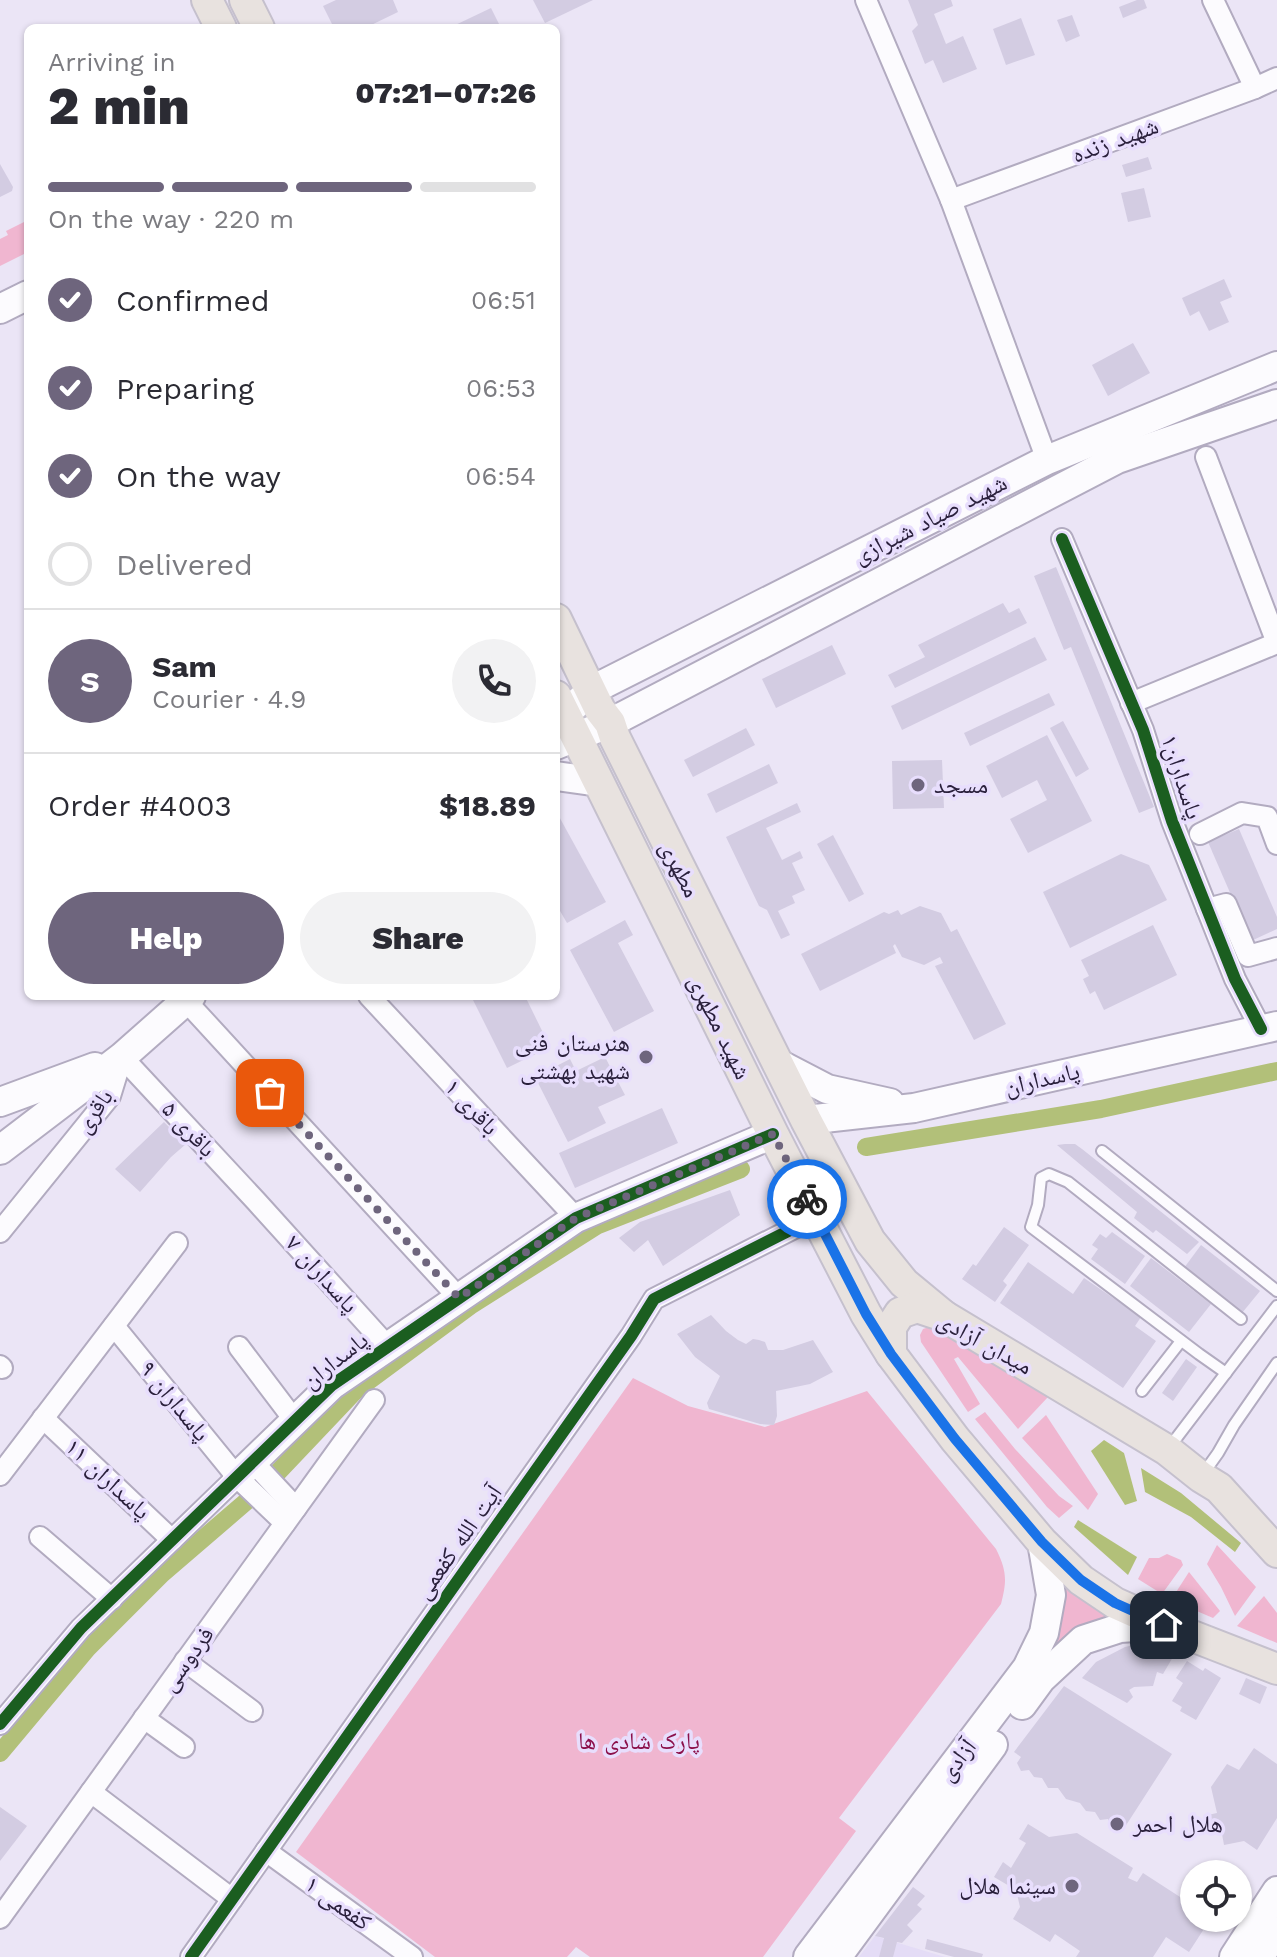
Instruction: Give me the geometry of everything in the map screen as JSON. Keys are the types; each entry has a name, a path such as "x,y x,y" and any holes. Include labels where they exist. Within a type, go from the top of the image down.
{"main road":[{"path":"207,0 219,24"},
{"path":"245,0 257,24"},
{"path":"0,309 24,297"},
{"name":"شهید صیاد شیرازی","path":"562,722 592,690 1047,460 1277,366"},
{"name":"شهید صیاد شیرازی","path":"562,722 610,723 1117,459 1277,404"},
{"name":"مطهری","path":"560,627 806,1120"},
{"name":"شهید مطهری","path":"562,722 599,782 773,1134 866,1314 891,1354"},
{"path":"560,777 599,782"},
{"path":"0,1150 122,1057 188,1000"},
{"name":"پاسداران","path":"806,1120 914,1108 1269,1027"},
{"path":"0,1102 122,1057"},
{"path":"777,1063 827,1089 914,1108"},
{"path":"773,1134 806,1120 870,1241 904,1283 944,1316"},
{"name":"پاسداران","path":"248,1467 332,1385 576,1218 773,1134"},
{"name":"میدان آزادی","path":"891,1354 891,1327 900,1313 917,1307 944,1316 1167,1450 1210,1482 1277,1552"},
{"path":"891,1354 955,1439 1042,1542 1081,1580 1115,1603 1277,1669"},
{"path":"1210,1482 1277,1525"},
{"name":"آزادی","path":"808,1957 1027,1668 1044,1633 1051,1595 1042,1542"},
{"name":"آزادی","path":"837,1957 1041,1679 1083,1640 1120,1628 1164,1625"},
{"path":"1259,1957 1272,1930 1277,1891"},
{"path":"1234,1957 1272,1930"}],"street":[{"path":"866,0 951,200 1047,460"},
{"path":"1213,0 1255,88"},
{"name":"شهید زنده","path":"951,200 1277,78"},
{"path":"1131,703 1277,643 1206,457"},
{"name":"پاسداران۱","path":"1062,539 1143,730 1172,821 1242,995 1269,1027"},
{"path":"1200,834 1242,813 1267,817 1277,844"},
{"path":"1207,909 1226,904 1248,956 1277,948"},
{"path":"190,1000 459,1298"},
{"name":"باقری ۱","path":"373,1000 576,1218"},
{"name":"باقری ۵","path":"122,1057 256,1201"},
{"name":"باقری","path":"0,1232 110,1096 122,1057"},
{"name":"پاسداران ۷","path":"256,1201 388,1347"},
{"name":"آیت الله کفعمی","path":"192,1957 631,1336 654,1299 816,1217"},
{"path":"0,1475 177,1243"},
{"name":"پاسداران ۹","path":"114,1326 292,1512"},
{"path":"239,1347 295,1421"},
{"name":"فردوسی","path":"0,1918 374,1400"},
{"name":"پاسداران ۱۱","path":"43,1418 172,1540"},
{"name":"پاسداران","path":"0,1724 81,1628 248,1467"},
{"path":"40,1537 112,1599"},
{"path":"185,1661 252,1711"},
{"path":"144,1718 184,1747"},
{"path":"91,1792 232,1899"},
{"name":"کفعمی ۱","path":"266,1851 411,1956"}],"lane":[{"path":"1102,1151 1277,1291"},
{"path":"1226,1373 1031,1227 1038,1205 1041,1178 1049,1174 1068,1182 1241,1319"},
{"path":"1167,1450 1277,1306"},
{"path":"1142,1391 1181,1341"},
{"path":"1210,1482 1218,1453 1277,1363"}],"shaded area":[{"path":"1104,1440 1124,1453 1137,1501 1125,1505 1091,1451"},
{"path":"1141,1468 1181,1493 1241,1543 1235,1552 1191,1517 1145,1492"},
{"path":"1078,1520 1137,1557 1128,1575 1074,1527"},
{"path":"875,1936 945,1957 859,1957"}],"green space":[{"path":"24,222 24,254 0,266 0,239 8,235 6,231"},
{"path":"938,1328 1048,1397 1018,1429 958,1357 954,1359 980,1404 968,1412 921,1342 923,1329"},
{"name":"پارک شادی ها","path":"633,1378 688,1406 765,1427 867,1391 996,1549 1005,1576 1001,1604 839,1818 856,1831 763,1957 590,1957 576,1947 567,1957 435,1957 296,1852"},
{"path":"985,1412 1059,1496 1073,1506 1059,1518 975,1419"},
{"path":"1046,1415 1098,1494 1088,1510 1022,1438"},
{"path":"1217,1545 1256,1587 1235,1616 1207,1564"},
{"path":"1167,1554 1181,1560 1183,1565 1162,1594 1138,1579 1149,1558"},
{"path":"1189,1572 1220,1611 1213,1618 1171,1600"},
{"path":"1056,1575 1114,1618 1081,1627 1042,1662"},
{"path":"1264,1596 1277,1613 1277,1643 1237,1626"}],"building":[{"path":"336,0 393,0 398,12 373,24 332,24 323,6"},
{"path":"533,0 593,0 545,23"},
{"path":"908,0 951,0 953,6 934,14 946,44 963,36 977,69 943,83 933,60 925,64 912,31 918,25"},
{"path":"1144,0 1147,8 1123,18 1119,7"},
{"path":"491,8 499,24 457,24"},
{"path":"1072,15 1080,36 1066,42 1057,20"},
{"path":"1021,18 1035,55 1006,65 993,29"},
{"path":"1148,157 1152,169 1126,177 1122,165"},
{"path":"0,164 13,187 12,191 0,197"},
{"path":"1144,188 1151,217 1128,222 1121,193"},
{"path":"1224,279 1232,297 1220,302 1229,322 1209,331 1199,311 1190,316 1182,298"},
{"path":"1133,343 1150,373 1108,396 1092,365"},
{"path":"1056,567 1154,807 1139,813 1071,647 1064,650 1034,576"},
{"path":"1003,603 1009,613 1019,608 1027,623 895,688 888,675 925,657 918,645"},
{"path":"1035,637 1047,660 902,730 891,706"},
{"path":"832,645 846,674 776,708 762,679"},
{"path":"1049,693 1055,705 970,746 964,733"},
{"path":"1063,721 1089,769 1076,777 1050,728"},
{"path":"746,728 755,745 693,777 684,760"},
{"path":"1047,735 1092,821 1028,853 1010,819 1047,800 1037,780 1002,798 986,766"},
{"name":"مسجد","path":"942,760 944,808 893,809 892,761"},
{"path":"769,764 778,783 716,813 707,794"},
{"path":"797,803 801,812 766,828 782,860 800,851 803,858 792,863 805,890 792,896 795,903 778,911 790,935 781,939 767,910 759,906 726,837"},
{"path":"560,818 606,902 567,923 560,911"},
{"path":"1239,829 1277,917 1277,929 1251,941 1208,842"},
{"path":"833,835 864,894 849,902 817,844"},
{"path":"1121,854 1149,865 1167,900 1070,948 1043,892"},
{"path":"920,906 941,913 951,932 957,929 1006,1024 974,1040 935,966 943,963 940,957 924,965 902,957 895,944 896,953 820,991 801,954 884,912 889,914 898,910 901,915"},
{"path":"625,920 633,935 618,943 654,1011 614,1032 570,950"},
{"path":"1153,925 1177,975 1104,1010 1095,991 1090,994 1083,979 1089,976 1081,960"},
{"path":"473,1000 527,1000 550,1047 507,1068"},
{"path":"605,1057 625,1095 598,1107 606,1123 568,1142 535,1077 570,1059 576,1071"},
{"path":"662,1108 678,1143 575,1188 559,1153"},
{"path":"164,1122 186,1144 140,1192 115,1169"},
{"path":"1075,1144 1199,1242 1187,1254 1156,1230 1153,1233 1134,1218 1137,1212 1057,1145"},
{"path":"730,1190 740,1215 663,1266 648,1240 634,1252 619,1238 640,1222"},
{"path":"1004,1227 1029,1245 1003,1281 1007,1285 995,1302 962,1279 973,1264 976,1266"},
{"path":"1112,1232 1145,1256 1125,1284 1091,1259 1098,1249 1092,1245 1100,1234 1106,1238"},
{"path":"1201,1245 1260,1291 1242,1313 1184,1268"},
{"path":"1151,1258 1211,1304 1189,1332 1130,1286"},
{"path":"1028,1262 1073,1294 1084,1278 1141,1317 1135,1326 1156,1341 1123,1388 1000,1303"},
{"path":"711,1315 738,1340 746,1344 753,1339 765,1342 768,1350 783,1350 813,1340 833,1372 810,1384 776,1391 777,1416 774,1425 709,1409 707,1403 720,1376 695,1357 677,1334"},
{"path":"1186,1359 1197,1367 1173,1401 1162,1393"},
{"path":"1142,1643 1177,1650 1163,1674 1157,1672 1153,1686 1129,1690 1133,1697 1127,1703 1082,1678 1096,1662 1125,1647"},
{"path":"1187,1661 1221,1678 1196,1720 1180,1711 1182,1707 1172,1701 1183,1683 1176,1678"},
{"path":"1246,1678 1267,1687 1260,1704 1239,1694"},
{"path":"1064,1686 1172,1754 1123,1830 1112,1829 1108,1819 1100,1820 1095,1812 1086,1811 1080,1803 1066,1799 1058,1788 1048,1788 1042,1778 1034,1777 1029,1770 1021,1771 1017,1763 1021,1757 1014,1752"},
{"path":"1254,1748 1277,1764 1277,1818 1257,1850 1244,1841 1224,1845 1220,1823 1211,1826 1206,1822 1208,1815 1217,1813 1211,1787 1227,1764 1239,1770"},
{"path":"0,1807 27,1826 0,1861"},
{"name":"سینما هلال","path":"1028,1824 1049,1837 1077,1833 1133,1868 1128,1878 1137,1882 1143,1873 1180,1897 1180,1932 1202,1932 1189,1952 1166,1937 1153,1957 1076,1957 1080,1951 1055,1934 1050,1942 1013,1919 1020,1907 1016,1890 994,1877 1003,1862 1011,1868 1026,1843 1019,1839"},
{"path":"913,1887 925,1896 917,1905 922,1909 907,1925 913,1931 902,1943 897,1942 893,1957 879,1957 884,1938 875,1936"},
{"path":"927,1939 983,1954 982,1957 954,1957 925,1949"}],"waterway":[{"path":"866,1147 1101,1109 1277,1071"},
{"path":"262,1489 355,1391 470,1306 598,1225 741,1169"},
{"path":"0,1753 87,1649 162,1574 248,1500"}],"cycle path":[{"path":"1062,539 1143,730 1172,821 1235,979 1261,1029"},
{"path":"0,1724 81,1628 332,1385 576,1218 773,1134"},
{"path":"191,1957 631,1336 654,1299 816,1217"}],"way so far":[{"path":"270,1093 459,1298 576,1218 773,1134 807,1199"}],"place":[{"name":"مسجد","path":"918,785"},
{"name":"هنرستان فنی شهید بهشتی","path":"646,1057"},
{"name":"هلال احمر","path":"1117,1824"},
{"name":"سینما هلال","path":"1072,1886"}],"route":[{"path":"807,1199 866,1314 891,1354 955,1439 1042,1542 1081,1580 1115,1603 1164,1625"}]}
